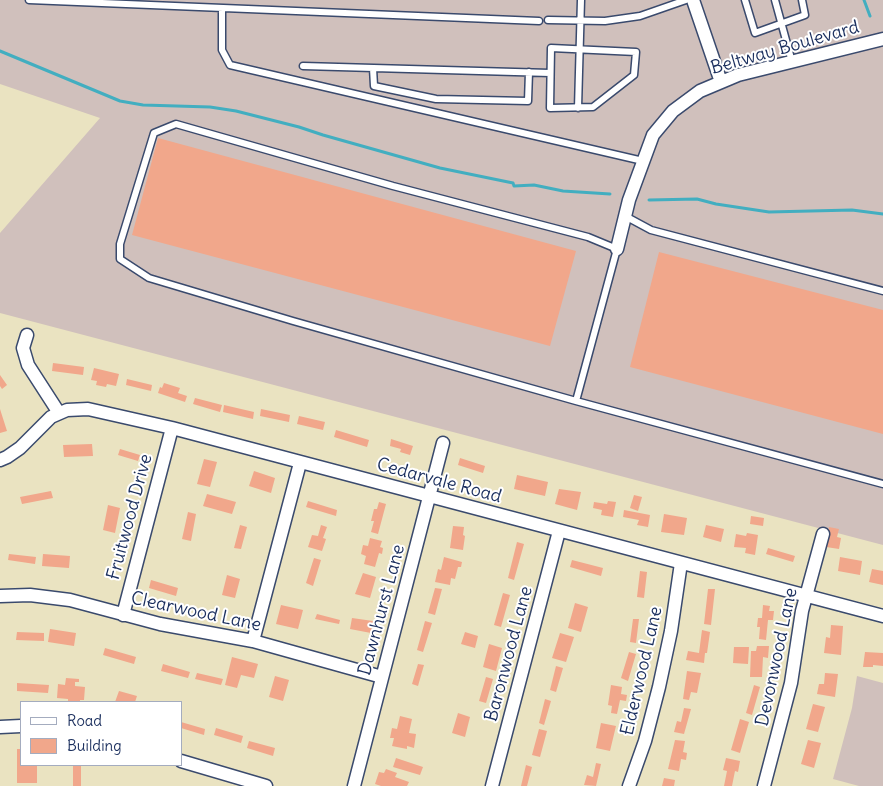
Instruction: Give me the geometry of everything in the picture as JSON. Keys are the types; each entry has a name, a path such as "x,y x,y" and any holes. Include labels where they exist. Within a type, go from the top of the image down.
{"street":[{"path":"692,0 721,82"},
{"name":"Beltway Boulevard","path":"617,249 629,200 653,135 673,111 700,91 738,75 883,39"},
{"path":"27,335 23,348 28,365 59,413"},
{"name":"Cedarvale Road","path":"0,460 20,448 40,427 59,413 76,408 88,409 172,428 883,616"},
{"name":"Fruitwood Drive","path":"123,615 172,428"},
{"name":"Dawnhurst Lane","path":"354,786 443,443"},
{"path":"253,641 300,462"},
{"name":"Baronwood Lane","path":"492,786 560,531"},
{"name":"Devonwood Lane","path":"764,786 792,682 802,611 823,534"},
{"name":"Elderwood Lane","path":"629,786 645,741 661,679 671,631 681,563"},
{"name":"Clearwood Lane","path":"0,596 48,596 70,600 160,624 253,641 382,677"},
{"path":"0,727 20,726"},
{"path":"182,761 266,786"}],"lane":[{"path":"28,0 539,21"},
{"path":"578,108 581,0"},
{"path":"548,20 605,21 640,16 686,0"},
{"path":"744,0 755,33 805,15 802,0"},
{"path":"774,0 792,62"},
{"path":"222,8 222,50 230,65 643,161"},
{"path":"551,48 636,52 634,75 593,107 550,108 550,73 551,48"},
{"path":"303,66 550,73"},
{"path":"373,68 374,86 436,99 528,101 529,72"},
{"path":"576,401 617,249 588,237 402,188 176,124 154,133 120,244 120,259 150,278 303,324 576,401 883,484"},
{"path":"625,216 651,230 883,291"}],"shaded area":[{"path":"0,0 883,0 883,545 0,313 0,233 100,118 0,84"},
{"path":"857,676 883,683 883,786 859,786 833,779 852,708"}],"building":[{"path":"158,138 576,251 550,346 132,235"},
{"path":"659,252 883,310 883,434 630,367"},
{"path":"53,363 84,367 83,375 52,371"},
{"path":"94,368 119,374 116,386 107,384 106,387 96,385 97,381 91,380"},
{"path":"0,375 7,385 2,389 0,386"},
{"path":"127,379 152,385 151,391 126,385"},
{"path":"164,383 180,388 178,393 187,396 185,402 158,393"},
{"path":"195,398 222,405 220,412 193,404"},
{"path":"224,405 254,412 253,419 223,412"},
{"path":"0,409 7,431 0,433"},
{"path":"261,409 290,415 289,422 260,416"},
{"path":"299,416 325,422 323,430 297,424"},
{"path":"336,430 369,440 367,447 334,437"},
{"path":"391,439 413,446 410,455 400,452 401,449 390,446"},
{"path":"92,444 93,456 64,457 63,445"},
{"path":"120,449 140,455 138,461 118,455"},
{"path":"460,458 485,466 483,473 458,465"},
{"path":"204,459 217,462 210,487 197,484"},
{"path":"254,471 275,478 271,493 249,486"},
{"path":"517,475 548,482 545,496 514,489"},
{"path":"559,489 581,492 577,510 555,504"},
{"path":"51,491 53,498 22,504 20,497"},
{"path":"207,494 236,502 232,514 203,506"},
{"path":"634,495 642,497 638,511 630,508"},
{"path":"308,501 337,510 336,516 306,507"},
{"path":"608,501 616,502 613,517 601,515 602,510 593,508 594,502 607,504"},
{"path":"379,502 386,504 378,534 371,532 374,521 371,521 374,509 377,509"},
{"path":"108,505 120,508 115,533 103,530"},
{"path":"624,510 650,515 648,527 637,525 639,520 623,517"},
{"path":"188,512 196,514 191,541 182,539"},
{"path":"664,514 687,518 684,535 661,532"},
{"path":"751,516 764,518 763,526 750,524"},
{"path":"240,525 247,527 241,549 234,548"},
{"path":"321,525 327,527 323,538 326,539 322,551 308,547 312,535 318,536"},
{"path":"706,525 724,529 721,542 703,537"},
{"path":"453,526 464,527 463,550 450,548"},
{"path":"829,527 839,529 837,537 841,538 839,549 826,547"},
{"path":"747,533 758,535 755,555 745,553 746,548 734,547 736,534 746,536"},
{"path":"370,538 382,541 380,547 383,548 382,554 379,553 375,567 364,564 366,556 361,554 363,545 368,546"},
{"path":"517,542 524,544 514,580 508,578"},
{"path":"768,548 795,556 793,562 766,554"},
{"path":"9,554 36,557 35,564 8,560"},
{"path":"43,554 70,556 69,568 42,566"},
{"path":"444,557 462,562 461,567 458,567 455,579 451,578 450,585 435,582 438,569 441,570"},
{"path":"840,557 862,561 860,575 838,571"},
{"path":"314,558 321,560 313,586 306,583"},
{"path":"572,560 603,568 601,576 570,567"},
{"path":"872,569 883,571 883,585 869,582"},
{"path":"640,571 647,572 644,598 637,597"},
{"path":"363,573 376,577 370,598 355,594"},
{"path":"227,575 240,579 235,598 222,595"},
{"path":"151,580 178,588 176,596 149,588"},
{"path":"435,588 442,589 435,615 428,613"},
{"path":"708,589 715,589 711,625 704,624"},
{"path":"503,593 510,595 501,627 494,625"},
{"path":"575,603 588,607 581,632 568,628"},
{"path":"281,605 303,610 298,629 276,624"},
{"path":"763,605 770,606 769,611 774,611 773,620 768,620 766,640 759,639 760,627 757,627 758,618 762,618"},
{"path":"317,614 340,620 339,624 315,619"},
{"path":"352,618 373,621 371,633 350,629"},
{"path":"633,619 639,619 636,643 630,642"},
{"path":"425,621 432,623 423,652 417,650"},
{"path":"831,625 843,626 841,655 824,653 826,637 830,638"},
{"path":"50,629 76,633 74,646 48,642"},
{"path":"702,630 710,632 704,663 686,660 688,651 699,653"},
{"path":"17,632 44,633 44,641 16,640"},
{"path":"465,632 478,636 475,648 461,644"},
{"path":"560,633 574,637 566,662 552,658"},
{"path":"489,644 502,648 496,671 483,667"},
{"path":"757,646 769,646 768,658 763,657 762,677 750,677 751,651 756,651"},
{"path":"734,647 749,647 748,664 733,663"},
{"path":"105,648 136,657 134,664 103,655"},
{"path":"629,652 636,654 628,681 621,678"},
{"path":"865,652 883,653 883,666 863,667"},
{"path":"232,657 258,664 254,678 241,675 237,688 225,685"},
{"path":"163,664 190,672 188,678 161,671"},
{"path":"418,664 424,665 418,686 412,684"},
{"path":"556,666 563,668 556,692 550,690"},
{"path":"687,671 701,673 697,693 691,692 689,700 683,699"},
{"path":"197,673 223,679 221,685 195,679"},
{"path":"825,673 838,674 835,697 817,694 819,684 824,684"},
{"path":"275,676 289,680 283,701 269,697"},
{"path":"486,677 493,679 486,703 479,701"},
{"path":"66,678 79,679 79,682 75,682 75,686 85,687 84,700 68,701 68,699 57,698 58,684 65,685"},
{"path":"17,683 49,685 48,693 17,691"},
{"path":"611,685 622,687 621,694 627,695 626,701 620,700 617,714 611,713 612,706 608,705"},
{"path":"754,685 760,687 752,715 746,713"},
{"path":"119,691 137,696 135,701 115,701"},
{"path":"545,699 551,701 544,725 539,723"},
{"path":"813,704 825,707 818,732 806,729"},
{"path":"684,708 691,709 684,734 674,732 677,721 681,722"},
{"path":"458,713 470,717 465,737 452,733"},
{"path":"400,716 412,719 409,733 416,734 414,748 407,746 407,749 392,746 394,738 390,738 392,728 397,729"},
{"path":"740,719 749,722 740,753 731,750"},
{"path":"182,722 205,729 204,735 182,728"},
{"path":"601,723 616,726 610,751 596,748"},
{"path":"216,728 243,736 241,743 214,735"},
{"path":"539,729 547,731 540,757 532,755"},
{"path":"675,740 685,741 683,752 687,753 686,760 681,759 679,771 668,769"},
{"path":"808,740 821,743 814,768 801,764"},
{"path":"249,741 275,748 273,756 247,748"},
{"path":"17,749 20,749 20,766 37,766 37,783 17,783"},
{"path":"396,758 423,767 420,775 393,767"},
{"path":"726,758 740,761 738,772 735,771 732,786 724,786 727,771 723,770"},
{"path":"596,763 601,764 596,786 584,785 587,775 593,777"},
{"path":"526,765 532,767 527,786 521,786"},
{"path":"73,766 81,766 81,786 73,786"},
{"path":"386,769 397,773 395,777 409,782 407,786 381,786 375,784 379,772 384,773"},
{"path":"664,778 675,780 674,786 662,786"}],"waterway":[{"path":"864,0 870,16"},
{"path":"0,51 120,101 143,105 210,107 236,111 299,127 440,168 513,183 514,186 534,185 563,191 610,194"},
{"path":"649,200 697,199 716,204 769,212 852,210 883,214"}]}
